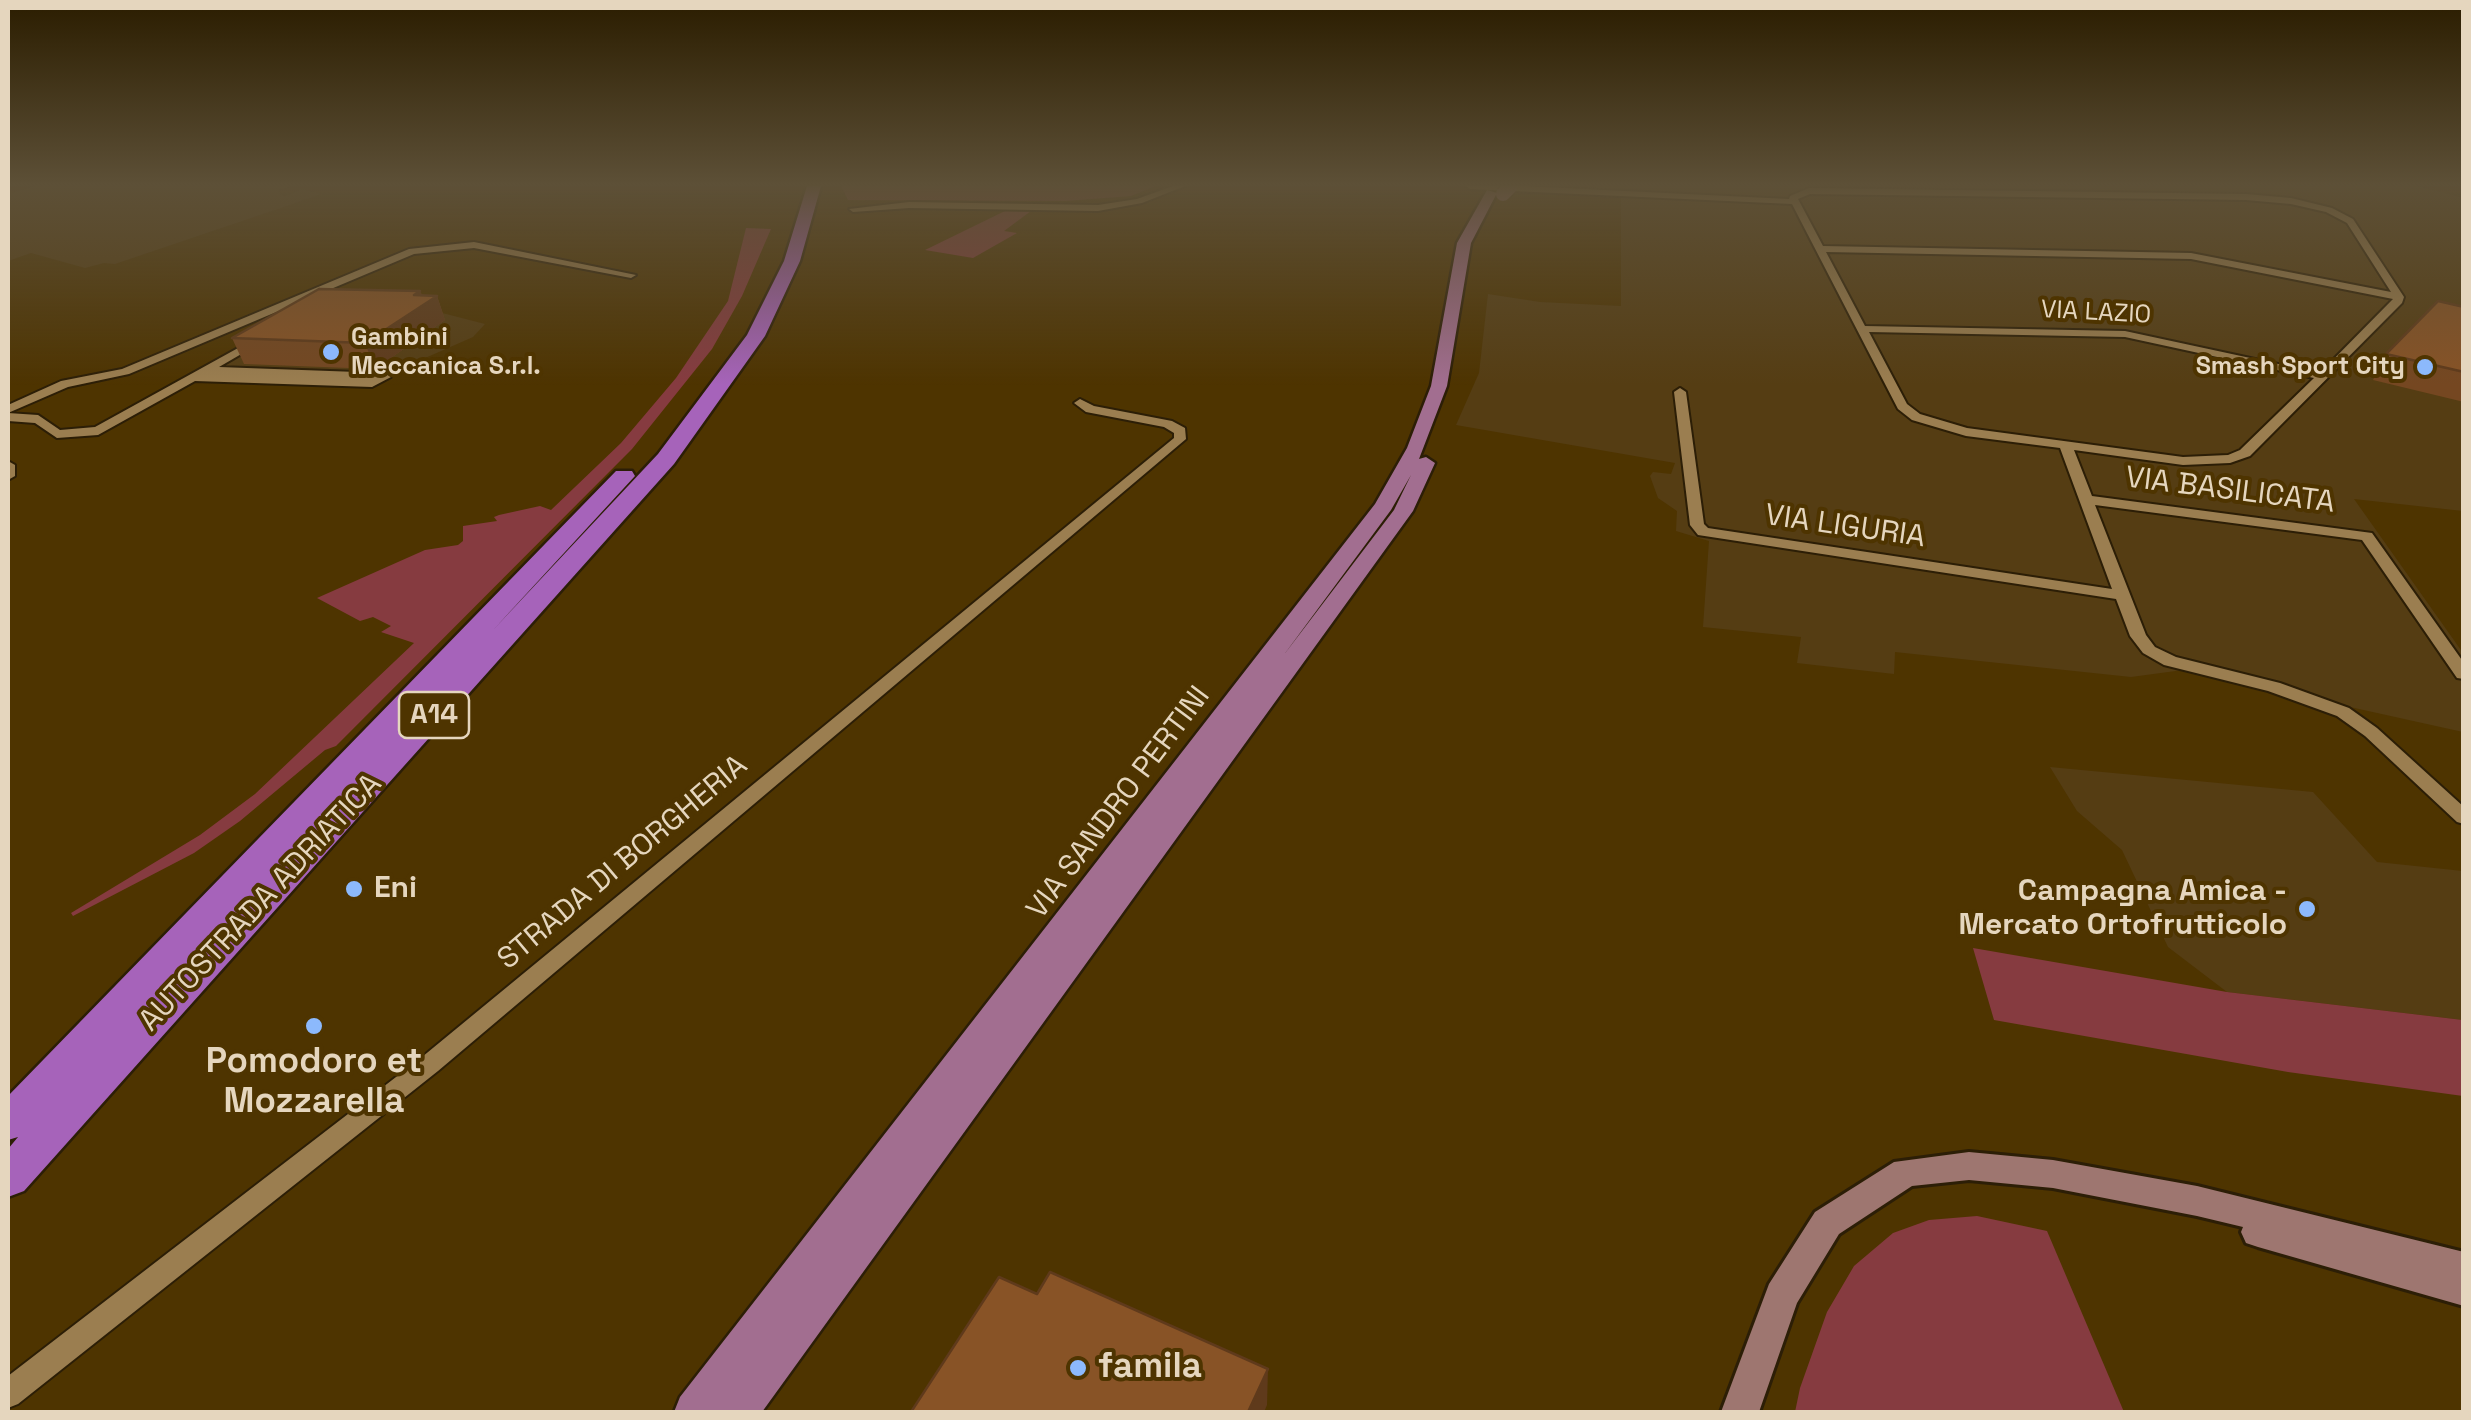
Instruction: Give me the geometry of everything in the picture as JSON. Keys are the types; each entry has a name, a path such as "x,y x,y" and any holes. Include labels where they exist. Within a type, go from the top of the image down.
{"highway":[{"name":"AUTOSTRADA ADRIATICA","path":"8,1123 638,460 739,336 778,252"},
{"name":"AUTOSTRADA ADRIATICA","path":"8,1178 666,458 756,336 793,252"}],"main road":[{"name":"VIA SANDRO PERTINI","path":"694,1412 1384,506 1416,448 1438,386 1462,252"},
{"name":"VIA SANDRO PERTINI","path":"736,1412 1402,511 1436,443 1455,384 1474,252"}],"street":[{"path":"8,408 65,384 126,372 402,255 417,252"},
{"path":"512,252 631,275"},
{"path":"1822,252 1902,406 1916,418 1966,432 2182,461 2230,459 2246,453 2398,303 2399,297 2370,252"},
{"path":"1993,252 2191,256 2399,297"},
{"path":"279,308 310,309"},
{"path":"8,417 38,419 56,434 89,434 107,428 278,328"},
{"name":"VIA LAZIO","path":"1862,329 2125,334 2324,377"},
{"path":"200,373 386,377 372,383 200,373"},
{"name":"VIA LIGURIA","path":"1680,392 1697,526 1703,532 2123,595"},
{"name":"STRADA DI BORGHERIA","path":"8,1394 430,1064 1180,439 1181,430 1168,424 1090,409 1080,403"},
{"path":"2066,446 2138,636 2149,650 2170,661 2274,687 2343,712 2372,732 2464,818"},
{"path":"8,464 8,476"},
{"name":"VIA BASILICATA","path":"2087,500 2367,536 2463,674"},
{"path":"1740,1412 1782,1296 1827,1223 1906,1172 1968,1166 2053,1174 2197,1201 2464,1268"},
{"path":"2111,1186 2175,1208 2464,1290"}],"shaded area":[{"path":"8,252 150,252 115,264 85,268 31,253 8,261"},
{"path":"740,252 761,252 712,349 632,449 336,746 325,750 240,821 194,853 73,916 71,913 200,835 255,794 414,643 381,632 391,626 373,617 360,621 317,598 425,550 458,545 463,541 463,526 497,521 494,517 499,515 540,506 551,510 621,443 676,378 728,301"},
{"path":"939,252 983,252 973,258"},
{"path":"1621,252 2464,252 2463,511 2354,499 2463,653 2463,732 2183,670 2131,677 1895,652 1894,674 1797,663 1801,637 1703,627 1709,541 1676,531 1677,511 1658,498 1650,476 1653,472 1671,474 1675,463 1456,425 1479,373 1488,294 1540,302 1621,306"},
{"path":"325,304 415,306 485,324 473,337 391,373 220,367"},
{"name":"Campagna Amica - Mercato Ortofrutticolo","path":"2050,767 2313,792 2377,862 2463,871 2463,1020 2227,992 2168,947 2122,850 2077,811"},
{"path":"1973,948 2227,992 2463,1020 2463,1096 2288,1072 1994,1020"},
{"path":"1977,1216 2047,1231 2124,1412 1795,1412 1827,1312 1854,1266 1893,1233 1929,1220"}],"building":[{"path":"319,289 420,291 414,295 437,296 365,343 232,338"},
{"path":"2438,301 2464,307 2464,372 2386,354"},
{"path":"1050,1272 1268,1369 1248,1412 911,1412 999,1277 1037,1294"}],"place":[{"name":"Gambini Meccanica S.r.l.","path":"331,352"},
{"name":"Smash Sport City","path":"2425,367"},
{"name":"Eni","path":"354,889"},
{"name":"Campagna Amica - Mercato Ortofrutticolo","path":"2307,909"},
{"name":"Pomodoro et Mozzarella","path":"314,1026"},
{"name":"famila","path":"1078,1368"}]}
